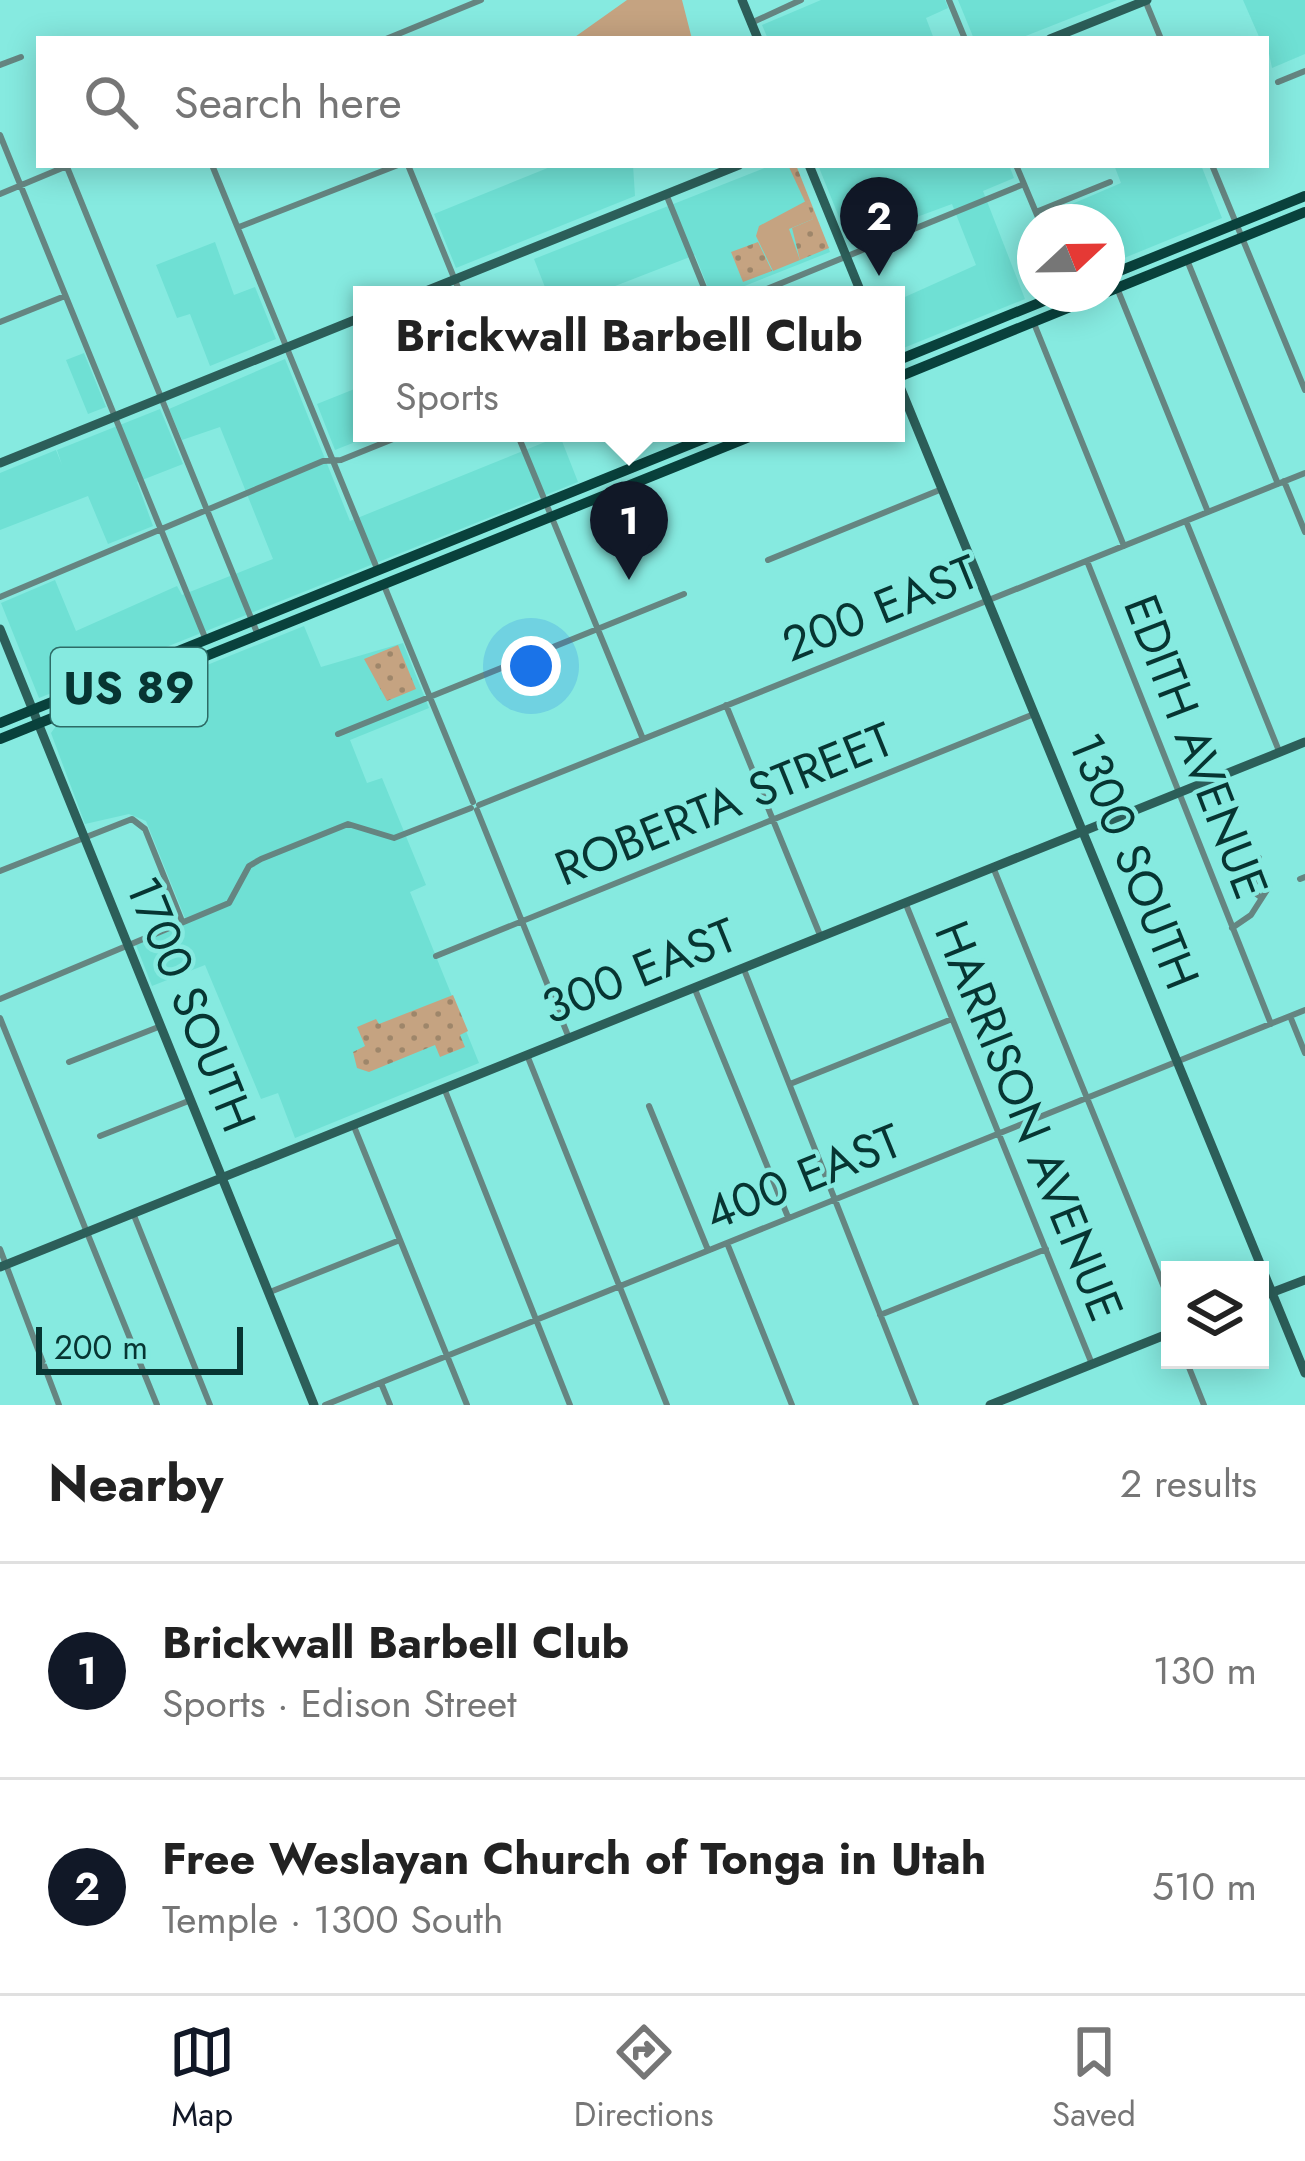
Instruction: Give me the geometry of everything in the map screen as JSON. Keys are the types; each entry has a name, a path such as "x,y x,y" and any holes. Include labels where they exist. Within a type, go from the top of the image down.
{"main road":[{"path":"1125,268 1305,196"},
{"path":"1125,285 1302,217"},
{"path":"1125,276 1141,262"},
{"path":"905,357 1019,312"},
{"path":"905,373 1059,312"},
{"name":"US 89","path":"0,723 695,442"},
{"name":"US 89","path":"0,740 737,442"}],"street":[{"path":"454,0 458,10"},
{"path":"393,36 482,0"},
{"path":"742,0 757,36"},
{"path":"752,23 801,0"},
{"path":"949,0 963,36"},
{"path":"1057,36 1146,0 1160,36"},
{"path":"0,65 22,57"},
{"path":"1279,82 1305,71"},
{"path":"0,135 206,640"},
{"path":"0,194 64,168"},
{"path":"70,168 257,635"},
{"path":"213,168 569,1038"},
{"path":"238,227 390,168"},
{"path":"409,168 457,286"},
{"path":"439,286 731,168"},
{"path":"810,168 858,286"},
{"path":"1017,168 1033,204"},
{"path":"1213,168 1305,390"},
{"path":"1056,204 1110,182"},
{"path":"774,286 1024,184"},
{"path":"666,194 703,286"},
{"path":"1187,260 1305,532"},
{"path":"0,322 65,296"},
{"path":"1118,312 1208,512"},
{"path":"0,463 353,321"},
{"name":"EDITH AVENUE","path":"1034,321 1124,546"},
{"name":"1300 SOUTH","path":"905,399 1177,1061 1253,1261"},
{"path":"0,598 206,509 383,442"},
{"path":"521,442 643,739"},
{"name":"200 EAST","path":"0,999 229,903 254,862 348,824 394,838 1305,473"},
{"path":"768,560 942,489"},
{"path":"1186,521 1280,752"},
{"name":"EDITH AVENUE","path":"1088,560 1271,1024"},
{"path":"338,734 684,594"},
{"name":"1700 SOUTH","path":"0,629 314,1405"},
{"path":"726,705 820,936"},
{"name":"ROBERTA STREET","path":"436,956 1036,714"},
{"name":"300 EAST","path":"3,1266 1305,742"},
{"path":"0,871 137,821 182,921"},
{"path":"1232,928 1251,915 1268,887 1259,878 1259,858"},
{"path":"993,867 1161,1280"},
{"name":"HARRISON AVENUE","path":"905,902 1092,1364"},
{"path":"743,968 916,1405"},
{"path":"694,987 788,1218"},
{"name":"400 EAST","path":"325,1405 1305,1010"},
{"path":"1290,1016 1305,1053"},
{"path":"0,1018 157,1405"},
{"path":"790,1084 952,1018"},
{"path":"68,1062 160,1026"},
{"path":"527,1054 668,1405"},
{"path":"444,1088 570,1405"},
{"path":"100,1136 190,1100"},
{"path":"649,1106 708,1250"},
{"path":"353,1124 467,1405"},
{"path":"133,1213 210,1405"},
{"path":"268,1293 400,1240"},
{"path":"727,1243 792,1405"},
{"path":"0,1249 59,1405"},
{"path":"880,1316 1046,1249"},
{"path":"1269,1294 1305,1280"},
{"name":"1300 SOUTH","path":"1269,1301 1305,1372"},
{"path":"991,1405 1161,1337"},
{"path":"1190,1369 1204,1405"},
{"path":"381,1383 390,1405"}],"shaded area":[{"path":"627,0 682,0 691,36 576,36"},
{"path":"821,0 945,0 948,8 926,18 933,36 767,36 762,25"},
{"path":"958,0 1117,0 1026,36 973,36"},
{"path":"1243,0 1305,0 1305,54 1272,68 1269,36 1259,36"},
{"path":"548,168 633,168 635,196 456,268 434,214"},
{"path":"764,168 796,168 830,252 745,286 707,286 695,255 615,286 544,286 534,259"},
{"path":"789,168 797,168 829,248 800,260 792,228 813,219"},
{"path":"819,168 1010,168 1014,178 983,191 1017,278 1017,302 905,347 905,297 976,265 952,204 849,242"},
{"path":"1115,168 1202,168 1222,218 1125,258 1125,204 1072,204 1121,183"},
{"path":"806,201 813,219 789,229 800,260 773,271 756,236 759,226"},
{"path":"215,242 234,295 255,287 276,339 210,366 190,314 177,318 156,265"},
{"path":"758,242 772,271 743,282 731,252"},
{"path":"84,353 106,407 88,414 66,360"},
{"path":"285,359 350,521 545,442 562,442 578,482 39,698 1,603 55,580 76,631 177,586 182,595 273,559 220,427 182,440 169,409"},
{"path":"353,390 355,442 335,450 317,404"},
{"path":"160,409 183,464 137,482 153,526 108,544 88,496 0,530 0,473 56,450 62,465 57,450"},
{"path":"304,626 321,667 403,643 429,708 350,740 367,783 382,778 426,885 410,892 479,1063 295,1138 278,1093 261,1099 205,965 152,986 136,945 187,923 146,821 129,814 85,824 51,733 56,726"},
{"path":"398,645 416,689 387,701 364,659"},
{"path":"453,995 468,1031 460,1035 465,1047 440,1057 435,1045 369,1072 357,1068 353,1052 365,1046 357,1027 376,1019 379,1024"}],"place":[{"name":"Free Weslayan Church of Tonga in Utah","path":"879,276"},
{"name":"Brickwall Barbell Club","path":"629,580"}]}
